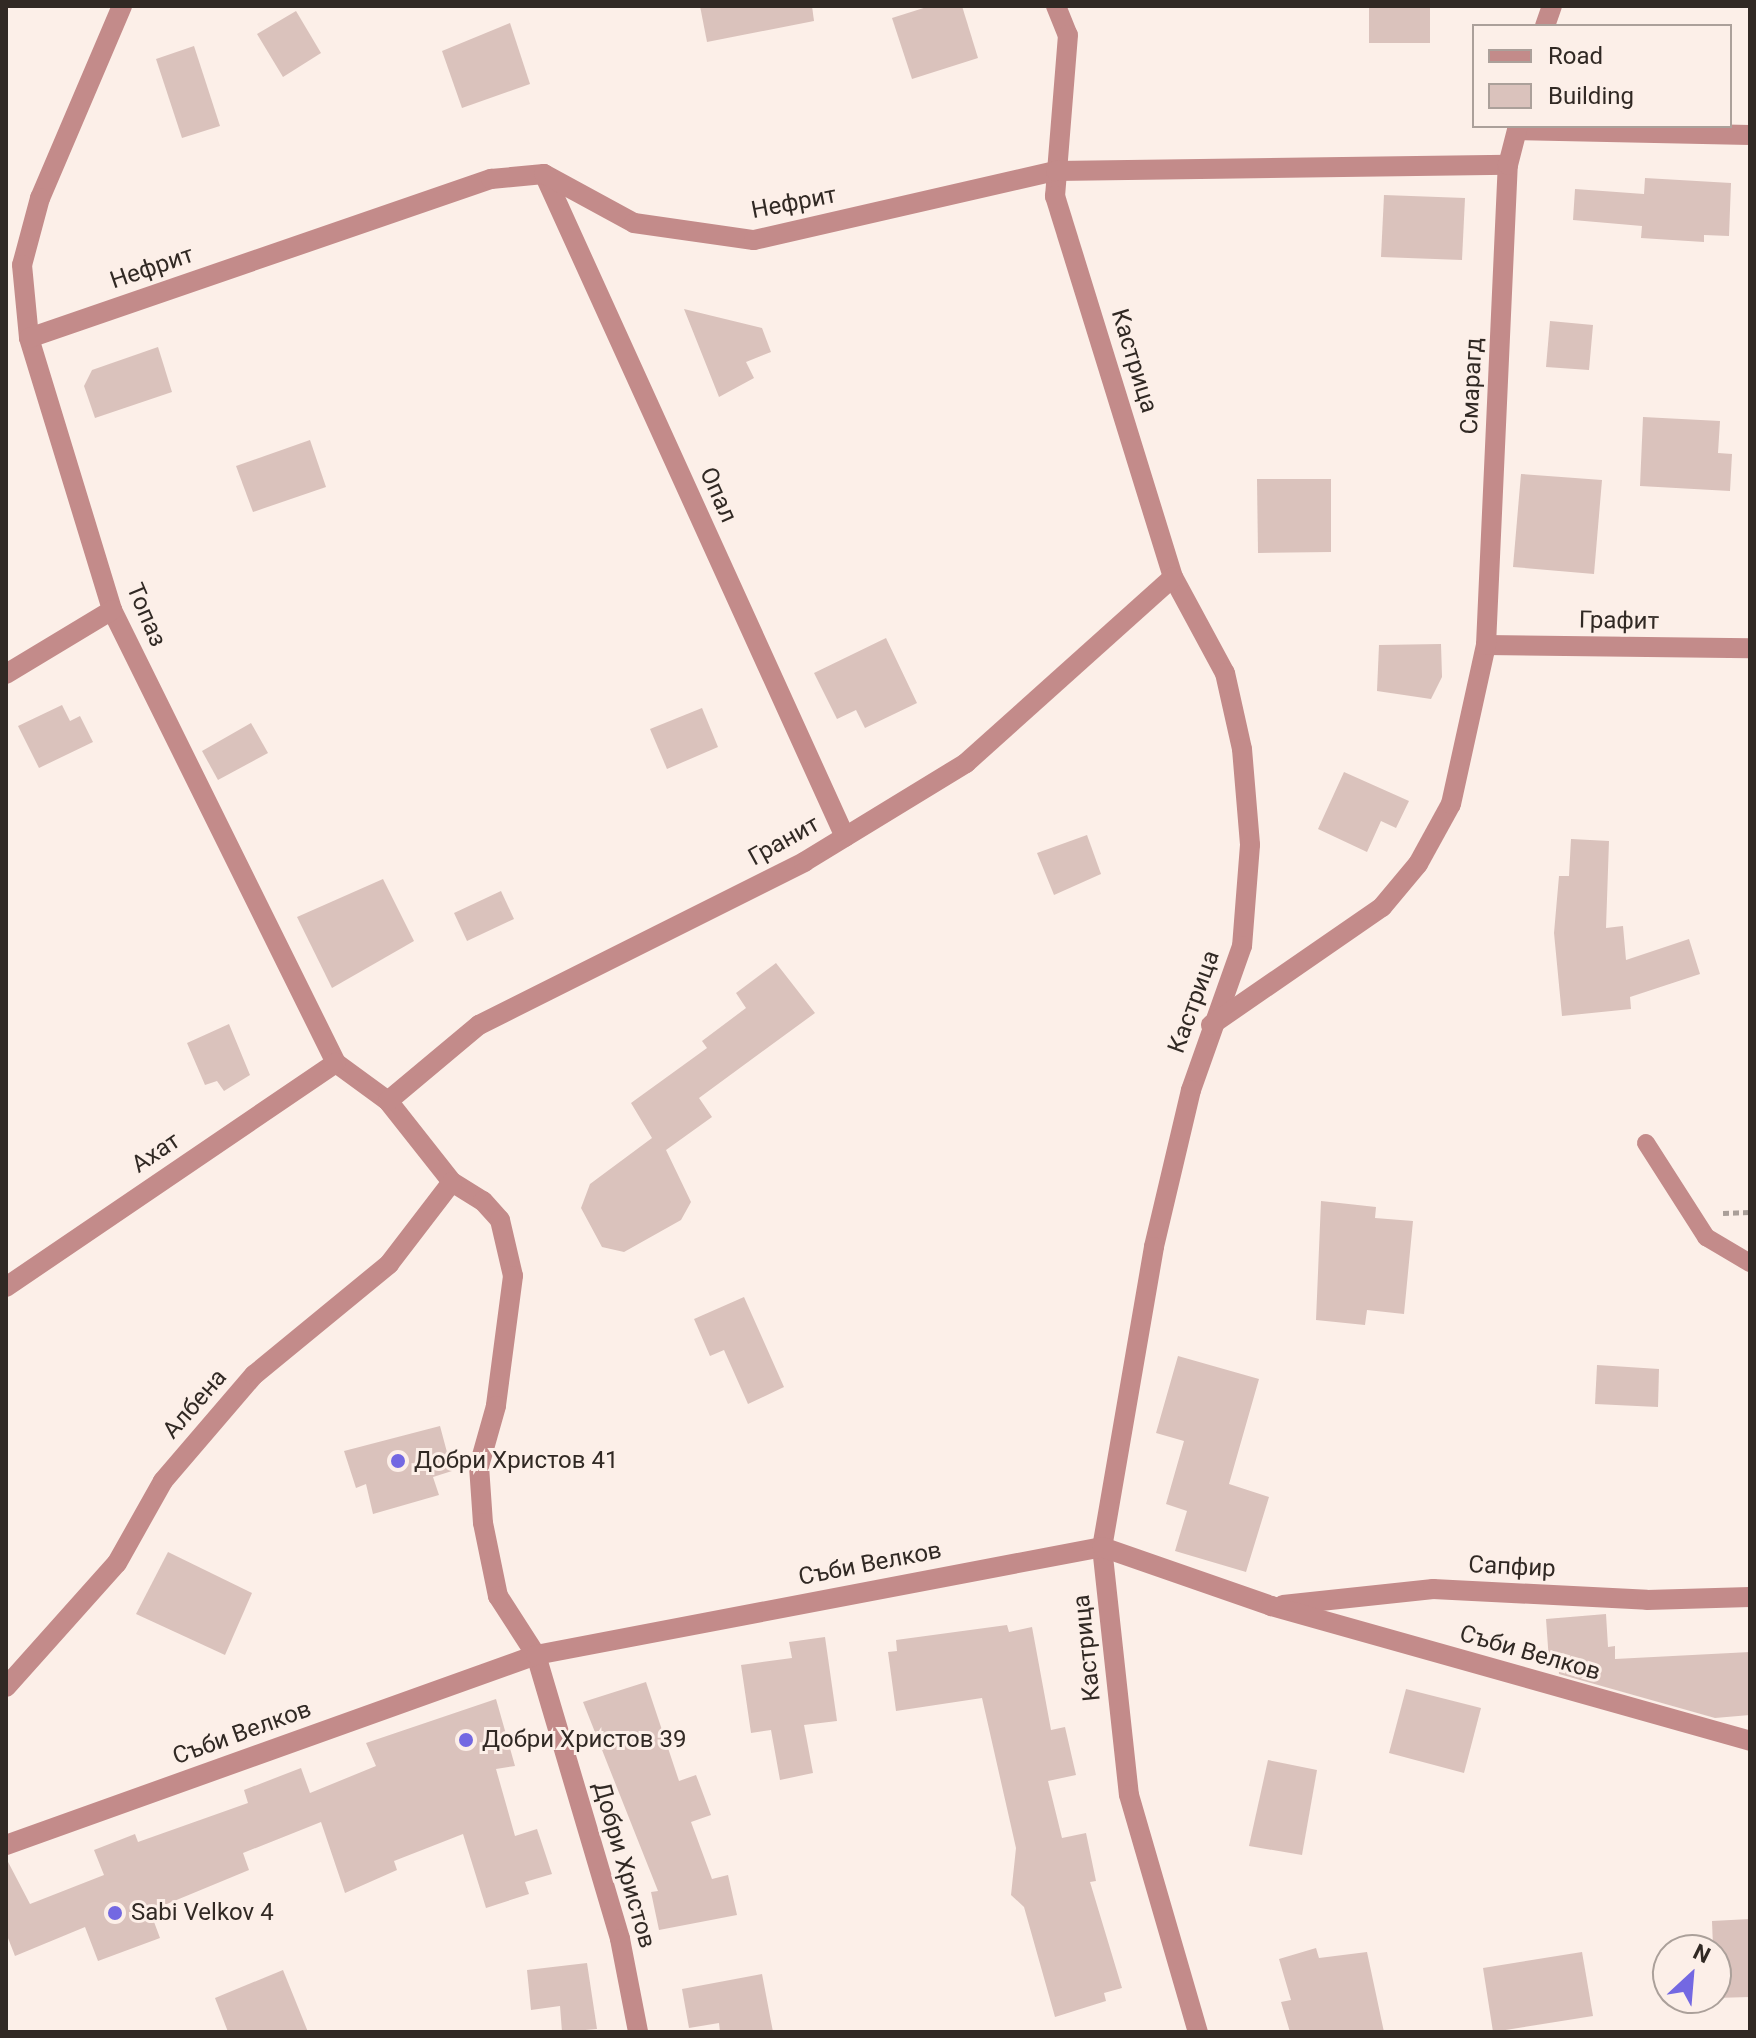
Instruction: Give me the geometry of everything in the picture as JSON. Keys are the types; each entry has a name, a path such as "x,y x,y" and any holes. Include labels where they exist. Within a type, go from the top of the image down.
{"street":[{"name":"Топаз","path":"122,6 40,198 22,265 29,338 112,610 336,1063 388,1101 452,1182"},
{"name":"Кастрица","path":"1056,6 1068,35 1055,196 1173,577 1225,673 1242,749 1249,831 1242,946 1211,1025 1154,1247 1102,1547 1129,1795 1198,2032"},
{"path":"1518,128 1750,135"},
{"name":"Смарагд","path":"1211,1025 1382,907 1418,864 1451,804 1471,735 1486,645 1508,165 1518,128"},
{"name":"Нефрит","path":"29,338 491,179 544,174 634,223 754,240 1056,171 1508,165"},
{"name":"Опал","path":"544,174 845,837"},
{"name":"Гранит","path":"388,1101 479,1025 845,837 966,763 1173,577"},
{"path":"6,674 112,610"},
{"name":"Графит","path":"1486,645 1750,648"},
{"name":"Ахат","path":"6,1287 336,1063"},
{"name":"Добри Христов","path":"452,1182 483,1201 500,1220 513,1276 496,1406 479,1466 498,1596 536,1655 620,1939 638,2032"},
{"name":"Албена","path":"6,1687 117,1563 163,1481 254,1375 389,1264 452,1182"},
{"name":"Съби Велков","path":"6,1845 536,1655 1102,1547 1271,1606 1750,1741"},
{"name":"Сапфир","path":"1271,1606 1433,1589 1647,1600 1750,1597"}],"lane":[{"path":"1646,1143 1706,1237 1750,1263"}],"building":[{"path":"700,6 812,6 814,21 707,42"},
{"path":"930,6 962,6 978,58 912,79 892,18"},
{"path":"1369,6 1430,6 1430,43 1369,43"},
{"path":"296,11 321,53 283,77 257,34"},
{"path":"510,23 530,84 462,108 442,51"},
{"path":"194,46 220,126 182,138 156,59"},
{"path":"1645,178 1731,183 1729,236 1704,235 1704,242 1641,238 1642,226 1573,220 1575,189 1644,194"},
{"path":"1384,195 1465,198 1462,260 1381,257"},
{"path":"684,309 762,328 771,352 746,362 754,378 719,397"},
{"path":"1550,321 1593,325 1589,370 1546,367"},
{"path":"158,347 172,392 95,418 84,386 92,370"},
{"path":"1643,417 1720,421 1718,453 1732,454 1730,491 1640,486"},
{"path":"310,440 326,487 253,512 236,466"},
{"path":"1521,474 1602,480 1594,574 1513,567"},
{"path":"1257,479 1331,479 1331,552 1258,553"},
{"path":"886,638 917,703 865,728 856,710 837,719 814,673"},
{"path":"1441,644 1442,677 1431,699 1377,691 1379,645"},
{"path":"62,705 70,721 80,716 93,742 39,768 18,726"},
{"path":"702,708 718,747 667,769 650,729"},
{"path":"251,723 268,753 218,780 202,751"},
{"path":"1344,772 1409,801 1396,828 1381,821 1367,852 1318,829"},
{"path":"1087,835 1101,874 1054,895 1037,853"},
{"path":"1571,839 1609,841 1606,928 1623,926 1626,960 1689,939 1700,974 1630,997 1631,1009 1562,1016 1554,933 1559,876 1569,876"},
{"path":"383,879 414,941 332,988 297,917"},
{"path":"501,891 514,919 467,941 454,913"},
{"path":"776,963 815,1013 699,1098 712,1117 666,1150 691,1202 681,1220 624,1252 602,1247 581,1208 590,1184 652,1138 631,1103 707,1048 702,1041 746,1008 736,993"},
{"path":"229,1024 250,1075 224,1091 217,1081 205,1085 187,1043"},
{"path":"1321,1201 1376,1207 1375,1218 1413,1221 1404,1314 1367,1310 1365,1325 1316,1320"},
{"path":"744,1297 784,1387 748,1404 724,1350 710,1356 694,1319"},
{"path":"1178,1356 1259,1379 1229,1484 1269,1497 1246,1572 1175,1551 1187,1511 1166,1504 1184,1441 1156,1433"},
{"path":"1597,1365 1659,1369 1658,1407 1595,1404"},
{"name":"Добри Христов 41","path":"440,1426 452,1471 433,1477 439,1495 373,1514 366,1484 356,1488 344,1451"},
{"path":"168,1552 252,1593 225,1655 136,1614"},
{"path":"1606,1614 1608,1647 1615,1646 1615,1659 1750,1652 1750,1715 1715,1718 1559,1674 1558,1660 1549,1661 1546,1619"},
{"path":"1007,1625 1009,1632 1032,1627 1051,1730 1065,1727 1076,1775 1048,1781 1062,1838 1086,1833 1096,1881 1090,1882 1122,1988 1104,1993 1106,2001 1055,2017 1024,1907 1011,1895 1016,1848 982,1698 896,1711 888,1652 897,1651 896,1640"},
{"path":"825,1637 837,1721 804,1725 813,1773 780,1780 771,1730 751,1733 741,1665 792,1658 789,1642"},
{"path":"646,1682 679,1781 696,1775 711,1815 691,1822 712,1879 728,1875 737,1915 659,1930 651,1892 658,1891 583,1702"},
{"path":"1406,1689 1481,1708 1464,1773 1389,1753"},
{"path":"496,1699 515,1766 496,1769 515,1836 537,1829 552,1874 525,1882 529,1894 486,1908 463,1834 394,1861 397,1870 345,1893 321,1822 243,1853 249,1870 150,1911 160,1938 98,1961 85,1927 15,1956 6,1933 6,1858 30,1904 104,1875 94,1850 135,1834 138,1842 248,1803 244,1790 301,1768 310,1793 376,1766 366,1743"},
{"path":"1268,1760 1317,1770 1302,1855 1249,1846"},
{"path":"1750,1919 1750,1997 1732,1998 1732,1934 1713,1934 1712,1921"},
{"path":"1316,1948 1319,1958 1367,1952 1384,2032 1290,2032 1281,2002 1291,2000 1279,1959"},
{"path":"1582,1952 1593,2016 1493,2032 1483,1968"},
{"path":"587,1963 597,2029 562,2032 560,2006 531,2010 527,1970"},
{"path":"283,1970 308,2032 228,2032 215,1998"},
{"path":"762,1974 773,2032 720,2032 719,2023 689,2028 682,1989"}],"place":[{"name":"Добри Христов 41","path":"398,1461"},
{"name":"Добри Христов 39","path":"466,1740"},
{"name":"Sabi Velkov 4","path":"115,1913"}]}
